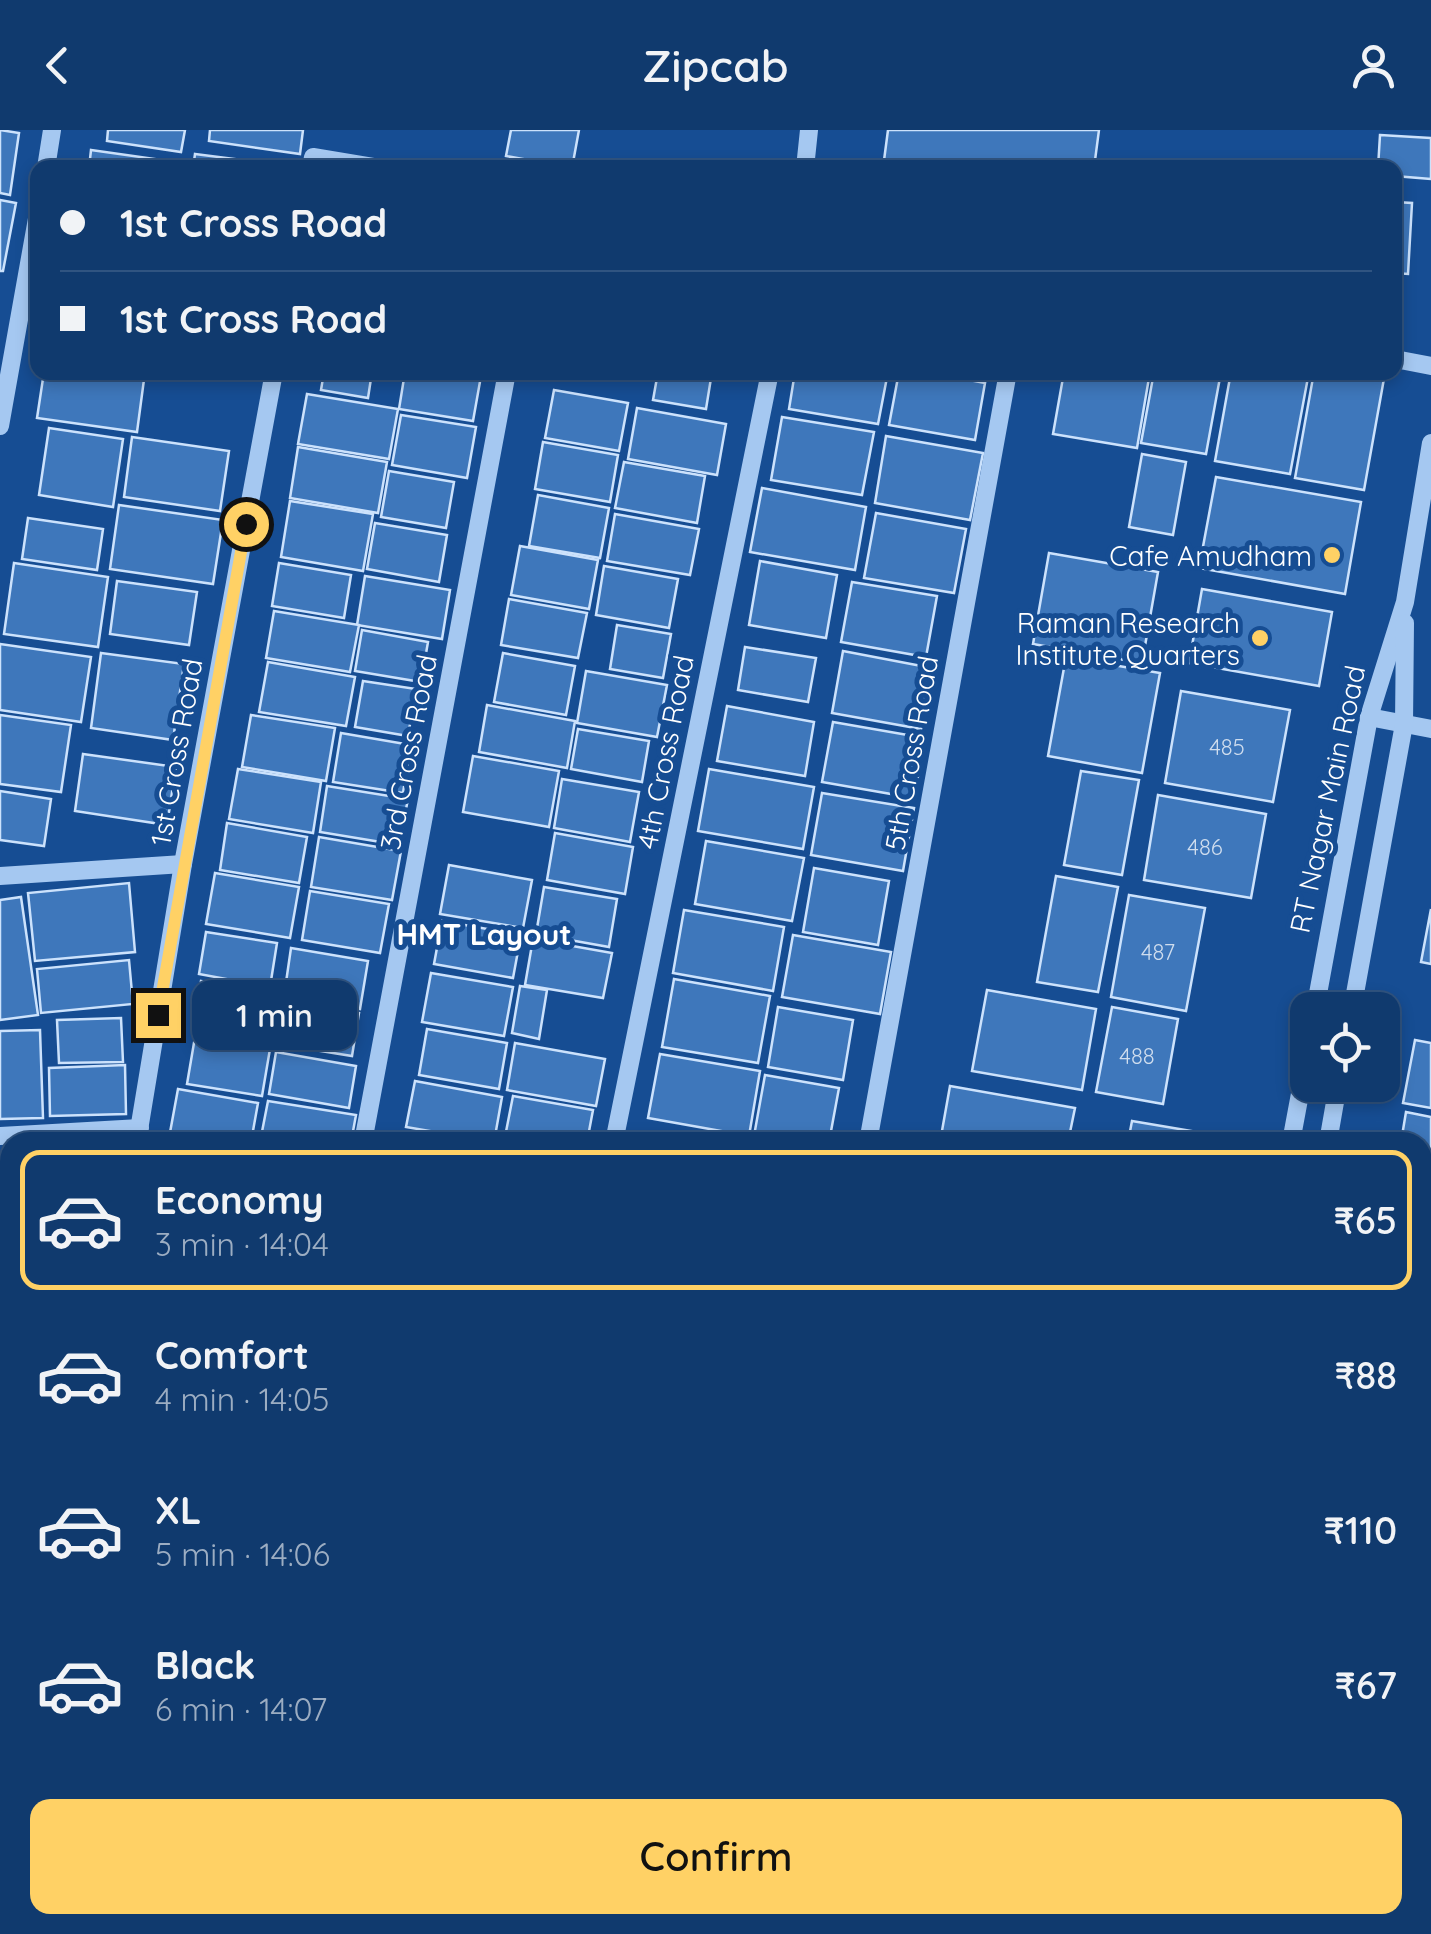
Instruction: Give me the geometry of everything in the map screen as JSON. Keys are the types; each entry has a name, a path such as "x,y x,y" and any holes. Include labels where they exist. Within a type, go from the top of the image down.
{"street":[{"path":"47,160 52,130"},
{"path":"806,160 809,130"},
{"path":"0,426 30,258"},
{"path":"1402,360 1431,366"},
{"name":"1st Cross Road","path":"138,1132 183,864 273,380"},
{"name":"3rd Cross Road","path":"365,1132 506,380"},
{"name":"4th Cross Road","path":"616,1132 768,380"},
{"name":"5th Cross Road","path":"870,1132 1007,380"},
{"name":"RT Nagar Main Road","path":"1318,992 1370,717 1405,602 1431,443"},
{"name":"RT Nagar Main Road","path":"1355,992 1404,724 1405,602"},
{"path":"1370,717 1431,729"},
{"path":"0,876 183,864"},
{"path":"1292,1132 1298,1102"},
{"path":"1330,1132 1335,1102"}],"building":[{"path":"0,130 19,133 10,195 0,193"},
{"path":"108,130 185,130 181,152 107,141"},
{"path":"210,130 303,130 300,154 209,141"},
{"path":"511,130 579,130 573,160 506,156"},
{"path":"888,130 1099,130 1095,160 884,160"},
{"path":"1380,135 1431,138 1431,179 1402,177 1402,160 1378,160"},
{"path":"91,150 162,160 90,160"},
{"path":"195,154 242,160 194,160"},
{"path":"0,200 16,203 3,271 0,271"},
{"path":"1402,202 1412,203 1408,274 1402,274"},
{"path":"43,380 144,380 137,432 37,418"},
{"path":"323,380 371,380 368,398 321,390"},
{"path":"404,380 480,380 473,421 399,409"},
{"path":"657,380 711,380 706,409 653,400"},
{"path":"794,380 886,380 878,424 789,409"},
{"path":"897,380 985,383 975,440 889,425"},
{"path":"1063,380 1149,380 1137,448 1053,434"},
{"path":"1153,380 1220,380 1206,454 1141,443"},
{"path":"1230,380 1308,380 1290,474 1215,461"},
{"path":"1313,380 1384,380 1364,490 1295,478"},
{"path":"554,390 628,403 619,451 545,438"},
{"path":"307,394 398,409 389,459 298,444"},
{"path":"637,408 726,424 717,475 628,459"},
{"path":"401,415 476,427 467,478 392,465"},
{"path":"782,417 874,432 862,495 771,480"},
{"path":"49,428 123,439 113,507 39,495"},
{"path":"886,436 983,453 970,520 875,503"},
{"path":"132,437 229,451 220,511 124,497"},
{"path":"543,442 618,455 610,502 535,489"},
{"path":"298,447 387,462 378,513 290,498"},
{"path":"1142,454 1186,462 1173,535 1129,527"},
{"path":"624,462 705,476 697,523 615,508"},
{"path":"389,471 454,482 446,528 381,517"},
{"path":"1216,477 1361,502 1345,594 1199,568"},
{"path":"762,488 866,507 855,570 750,552"},
{"path":"538,495 609,508 600,558 529,546"},
{"path":"290,501 373,514 363,571 281,557"},
{"path":"119,505 223,520 213,584 110,569"},
{"path":"876,513 966,529 954,593 864,578"},
{"path":"615,514 699,529 690,575 607,561"},
{"path":"28,518 103,529 97,570 22,559"},
{"path":"375,523 447,535 439,582 367,569"},
{"path":"520,546 598,560 589,609 511,595"},
{"path":"1049,553 1158,572 1142,663 1033,644"},
{"path":"760,561 837,575 826,638 749,625"},
{"path":"14,563 108,577 98,647 4,634"},
{"path":"279,563 351,575 344,618 272,606"},
{"path":"604,566 678,579 669,628 596,615"},
{"path":"365,576 450,590 442,639 357,625"},
{"path":"117,581 197,592 189,645 110,634"},
{"path":"852,582 937,596 926,657 841,642"},
{"name":"Raman Research Institute Quarters","path":"1202,589 1332,612 1319,686 1189,663"},
{"path":"509,599 587,613 578,658 501,645"},
{"path":"274,611 359,625 350,672 266,658"},
{"path":"617,625 671,634 663,678 610,669"},
{"path":"362,630 428,642 421,682 355,671"},
{"path":"0,644 91,657 81,722 0,710"},
{"path":"745,647 816,658 808,702 738,690"},
{"path":"843,651 932,668 921,729 832,713"},
{"path":"101,653 184,664 173,740 91,728"},
{"path":"503,653 575,666 566,715 494,702"},
{"path":"1066,657 1160,673 1142,773 1048,756"},
{"path":"268,662 355,677 346,726 259,712"},
{"path":"586,671 667,685 657,737 577,723"},
{"path":"363,681 416,689 408,736 355,727"},
{"path":"1181,691 1290,710 1273,802 1165,783"},
{"path":"487,705 575,721 567,768 479,752"},
{"path":"727,706 814,722 805,776 717,761"},
{"path":"0,715 71,725 61,792 0,784"},
{"path":"251,715 335,728 326,781 242,767"},
{"path":"833,722 925,738 914,798 822,782"},
{"path":"578,729 649,741 642,782 571,769"},
{"path":"341,733 411,745 403,793 333,782"},
{"path":"83,754 176,767 167,825 75,811"},
{"path":"473,756 559,771 549,827 463,812"},
{"path":"238,769 321,782 313,833 229,819"},
{"path":"709,769 814,787 803,849 698,831"},
{"path":"1081,771 1139,780 1122,875 1064,865"},
{"path":"562,779 639,792 630,842 554,828"},
{"path":"327,786 408,799 399,845 320,832"},
{"path":"0,791 51,799 44,846 0,840"},
{"path":"822,793 914,808 903,871 811,855"},
{"path":"1158,795 1266,814 1251,898 1144,880"},
{"path":"227,823 307,837 299,883 220,870"},
{"path":"555,833 633,847 625,894 547,880"},
{"path":"319,837 401,851 392,900 311,887"},
{"path":"706,841 804,858 792,921 695,904"},
{"path":"449,865 532,880 523,928 440,914"},
{"path":"814,868 889,881 878,945 803,932"},
{"path":"215,873 299,887 290,938 206,924"},
{"path":"1056,876 1118,887 1098,992 1037,982"},
{"path":"129,883 135,952 35,961 28,893"},
{"path":"544,887 617,899 609,947 536,934"},
{"path":"310,891 389,904 380,953 302,940"},
{"path":"1129,895 1205,908 1186,1011 1111,997"},
{"path":"21,897 38,1015 0,1020 0,900"},
{"path":"1431,909 1431,964 1421,962"},
{"path":"684,910 784,927 773,991 673,973"},
{"path":"442,921 521,935 513,978 434,964"},
{"path":"206,932 277,943 270,987 199,974"},
{"path":"793,935 891,952 880,1014 782,997"},
{"path":"533,939 612,953 603,998 525,985"},
{"path":"291,948 368,961 360,1009 284,996"},
{"path":"129,960 133,1004 41,1013 37,969"},
{"path":"431,973 513,987 504,1036 422,1022"},
{"path":"674,979 770,996 758,1063 662,1047"},
{"path":"201,981 282,994 273,1043 193,1030"},
{"path":"520,986 547,990 539,1039 512,1033"},
{"path":"987,990 1096,1009 1082,1090 972,1071"},
{"path":"284,1000 359,1013 352,1056 277,1044"},
{"path":"778,1007 853,1020 843,1080 768,1067"},
{"path":"1112,1007 1178,1019 1163,1104 1096,1092"},
{"path":"121,1018 123,1062 59,1063 57,1020"},
{"path":"427,1029 507,1043 499,1089 419,1075"},
{"path":"40,1030 43,1118 0,1119 0,1031"},
{"path":"195,1037 270,1049 262,1096 187,1084"},
{"path":"1415,1040 1431,1043 1431,1108 1403,1103"},
{"path":"515,1043 605,1059 596,1106 507,1090"},
{"path":"276,1052 356,1066 349,1108 269,1094"},
{"path":"660,1054 760,1071 750,1132 727,1132 648,1118"},
{"path":"125,1065 126,1114 50,1116 49,1068"},
{"path":"765,1075 839,1088 831,1132 755,1132"},
{"path":"415,1081 502,1097 496,1132 435,1132 406,1127"},
{"path":"950,1086 1075,1108 1070,1132 942,1132"},
{"path":"178,1089 258,1103 253,1132 170,1132"},
{"path":"513,1096 593,1110 589,1132 506,1132"},
{"path":"268,1101 356,1115 353,1132 262,1132"},
{"path":"1406,1112 1431,1117 1431,1132 1403,1132"},
{"path":"1132,1121 1197,1132 1130,1132"}],"place":[{"name":"Cafe Amudham","path":"1332,555"},
{"name":"Raman Research Institute Quarters","path":"1260,638"}],"district":[{"name":"HMT Layout","path":"484,934"}],"route":[{"path":"158,1015 246,524"}]}
